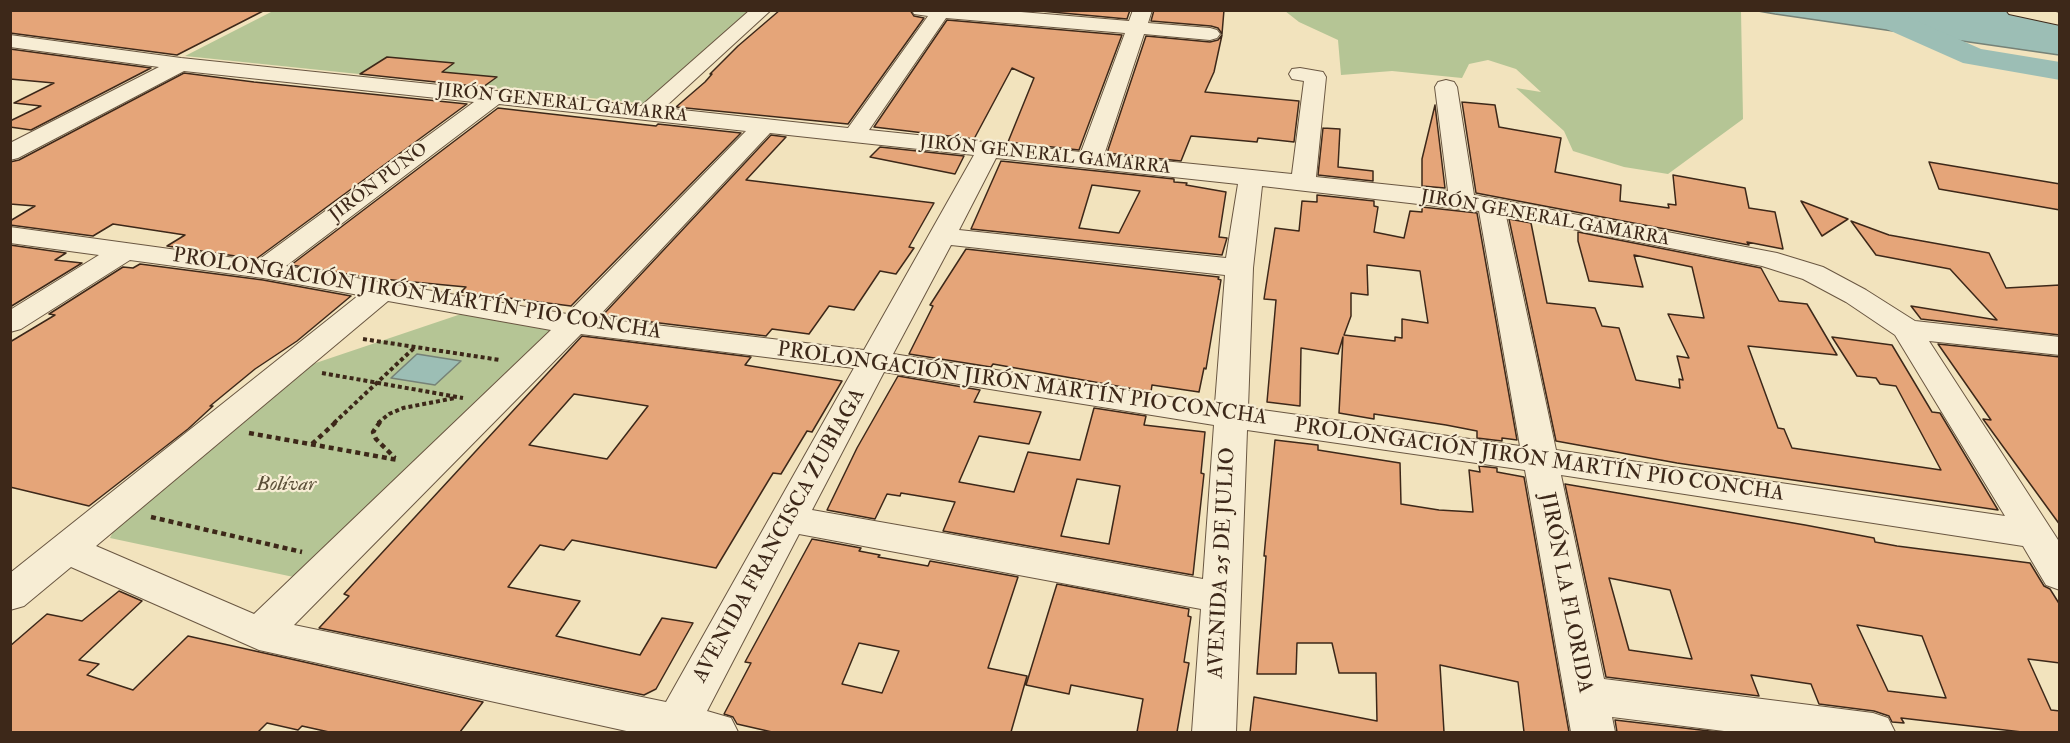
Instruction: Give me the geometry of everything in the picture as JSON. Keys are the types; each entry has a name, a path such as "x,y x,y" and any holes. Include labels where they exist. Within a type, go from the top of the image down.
{"main road":[{"path":"2016,10 2060,20"}],"street":[{"path":"646,112 762,10"},
{"path":"853,137 935,11 1140,19 1210,34"},
{"path":"1090,160 1140,19"},
{"name":"JIRÓN GENERAL GAMARRA","path":"10,41 182,64 646,112 853,137 989,149 1476,203 1776,262 1813,273 1856,296 1907,329 2060,346"},
{"path":"10,153 182,64"},
{"path":"1300,74 1315,78 1303,183"},
{"name":"JIRÓN LA FLORIDA","path":"1446,87 1539,460 1589,714"},
{"name":"JIRÓN PUNO","path":"263,270 496,96"},
{"path":"259,634 576,322 763,127"},
{"name":"AVENIDA FRANCISCA ZUBIAGA","path":"689,730 790,519 989,149"},
{"name":"AVENIDA 25 DE JULIO","path":"1214,732 1239,268 1251,178"},
{"name":"PROLONGACIÓN JIRÓN MARTÍN PIO CONCHA","path":"10,235 263,270 538,319 875,361 1232,417 2034,534"},
{"path":"943,236 1239,268"},
{"path":"10,323 127,250"},
{"path":"10,595 381,292"},
{"path":"1907,329 2060,575"},
{"path":"790,519 1221,598"},
{"path":"67,549 259,634 689,730"},
{"path":"1589,714 1873,732"}],"path":[{"path":"358,338 507,361"},
{"path":"311,444 414,348"},
{"path":"314,372 470,399"},
{"path":"395,459 376,439 374,432 378,423 389,414 403,408 458,397"},
{"path":"245,432 403,460"},
{"path":"147,516 310,554"}],"green space":[{"path":"273,11 750,11 648,104 185,56"},
{"path":"1285,11 1741,11 1743,119 1668,174 1624,167 1573,151 1564,131 1516,88 1541,92 1516,69 1488,60 1469,64 1462,78 1392,71 1341,75 1338,40 1299,22"},
{"name":"Bolívar","path":"476,309 559,322 303,579 110,538 122,513 295,370"}],"water":[{"path":"1758,11 2059,11 2059,55 1775,14"},
{"path":"417,354 461,361 435,385 391,378"}],"building":[{"path":"10,10 265,10 177,55 10,33"},
{"path":"780,10 910,10 914,16 924,18 848,124 676,107 705,82 738,46"},
{"path":"1030,10 1130,10 1127,19"},
{"path":"1154,10 1224,10 1222,34 1218,28 1211,26 1151,21"},
{"path":"947,20 1122,35 1079,150 1008,142 1034,78 1012,68 974,139 874,127"},
{"path":"1222,35 1214,72 1205,92 1299,101 1294,142 1258,138 1257,142 1191,136 1181,161 1107,153 1146,36 1210,42 1218,40"},
{"path":"10,49 151,68 31,130 10,127 10,121 41,106 14,103 54,83 10,79"},
{"path":"387,57 454,63 442,72 497,77 483,87 360,74"},
{"path":"184,73 467,104 256,259 167,246 185,235 113,224 93,236 10,225 10,221 35,206 10,204 10,162 19,160"},
{"path":"1462,102 1495,105 1499,127 1561,138 1555,172 1621,185 1620,201 1669,208 1668,204 1676,205 1673,175 1745,188 1749,208 1775,212 1783,249 1747,242 1749,245 1476,193"},
{"path":"1435,105 1445,188 1422,186 1422,159"},
{"path":"498,108 741,133 571,306 461,292 466,287 372,278 291,265"},
{"path":"1323,128 1340,129 1338,167 1373,171 1373,181 1318,175"},
{"path":"771,135 786,137 746,180 934,203 909,247 914,248 896,274 880,271 854,310 829,306 809,334 772,329 766,336 602,316"},
{"path":"880,147 964,156 955,174 870,157"},
{"path":"1001,161 1174,179 1174,182 1187,183 1186,185 1226,192 1219,237 1227,238 1222,255 971,229","holes":["1092,185 1140,191 1119,233 1079,228"]},
{"path":"1929,162 2060,184 2060,210 1939,189"},
{"path":"1317,195 1374,201 1374,206 1378,207 1374,232 1404,238 1410,211 1422,212 1422,207 1477,213 1517,440 1477,438 1477,431 1374,414 1374,419 1339,413 1343,337 1338,354 1301,348 1300,406 1267,402 1276,300 1264,299 1275,228 1299,231 1302,201 1317,202","holes":["1367,265 1420,271 1428,323 1402,319 1402,338 1395,337 1395,341 1344,335 1351,316 1351,293 1368,295"]},
{"path":"1801,201 1848,219 1822,236"},
{"path":"1509,219 1531,223 1547,303 1595,308 1602,326 1619,328 1636,380 1680,388 1679,379 1683,380 1677,356 1689,358 1668,314 1704,318 1692,267 1634,255 1643,287 1589,281 1578,241 1578,232 1761,268 1779,301 1807,304 1837,355 1748,346 1778,428 1784,429 1792,448 1941,470 1896,386 1880,384 1876,378 1857,376 1832,337 1892,345 1932,412 1940,413 1998,510 1677,463 1556,441"},
{"path":"1851,221 1889,235 1989,253 2006,288 2060,285 2060,335 1921,319 1911,306 1997,320 1950,269 1876,255"},
{"path":"10,245 66,253 55,260 82,263 10,307"},
{"path":"966,249 1219,277 1218,279 1221,280 1206,369 1204,368 1199,392 1152,385 1151,392 993,364 991,367 909,354 933,306 930,305"},
{"path":"140,264 263,280 351,296 297,341 255,369 210,406 213,406 188,429 89,506 10,487 10,342 55,315 49,314 123,267 133,268"},
{"path":"582,336 751,357 745,365 842,381 812,432 807,431 781,474 773,473 716,568 572,540 564,550 540,545 508,587 580,601 556,636 640,655 662,618 693,623 656,689 644,695 319,628 349,596 344,594","holes":["574,394 648,406 607,459 529,445"]},
{"path":"1938,344 2060,357 2060,525 1983,419 1991,420"},
{"path":"898,376 980,390 974,402 1041,412 1029,444 979,436 959,482 1014,492 1028,452 1080,460 1094,408 1146,416 1144,425 1205,432 1201,473 1204,474 1193,575 943,531 955,502 901,493 900,496 887,494 875,519 827,510 857,448","holes":["1077,479 1120,486 1109,544 1061,536"]},
{"path":"1275,440 1318,445 1318,450 1400,463 1401,504 1439,510 1473,512 1469,470 1480,472 1479,466 1497,468 1497,472 1524,477 1569,732 1524,732 1518,682 1440,665 1444,732 1250,732 1254,697 1377,721 1376,673 1339,673 1332,643 1297,643 1296,674 1257,674 1266,556 1264,556"},
{"path":"1565,484 1805,525 1874,538 1875,542 1897,546 2030,563 2044,586 2050,589 2060,605 2060,663 2028,659 2051,710 2060,711 2060,732 2022,732 1901,718 1904,723 1892,722 1889,716 1874,711 1819,704 1811,684 1751,675 1759,696 1606,677","holes":["1609,578 1670,590 1692,659 1629,650","1857,625 1922,636 1946,698 1888,691"]},
{"path":"812,539 861,548 859,551 880,555 878,557 928,566 930,561 1018,577 988,668 1027,676 1011,732 772,732 737,724 733,717 724,714 751,663 745,662","holes":["859,643 899,651 882,693 842,684"]},
{"path":"1057,584 1189,609 1188,616 1191,617 1184,662 1189,663 1177,732 1137,732 1143,699 1071,685 1069,694 1026,685"},
{"path":"119,591 142,601 79,660 99,664 87,675 133,690 188,636 483,702 460,732 329,732 302,726 298,730 267,723 258,732 10,732 10,646 47,614 82,621"},
{"path":"1615,720 1718,732 1617,732"}],"waterway":[{"path":"1867,10 1974,57 2060,71"}]}
